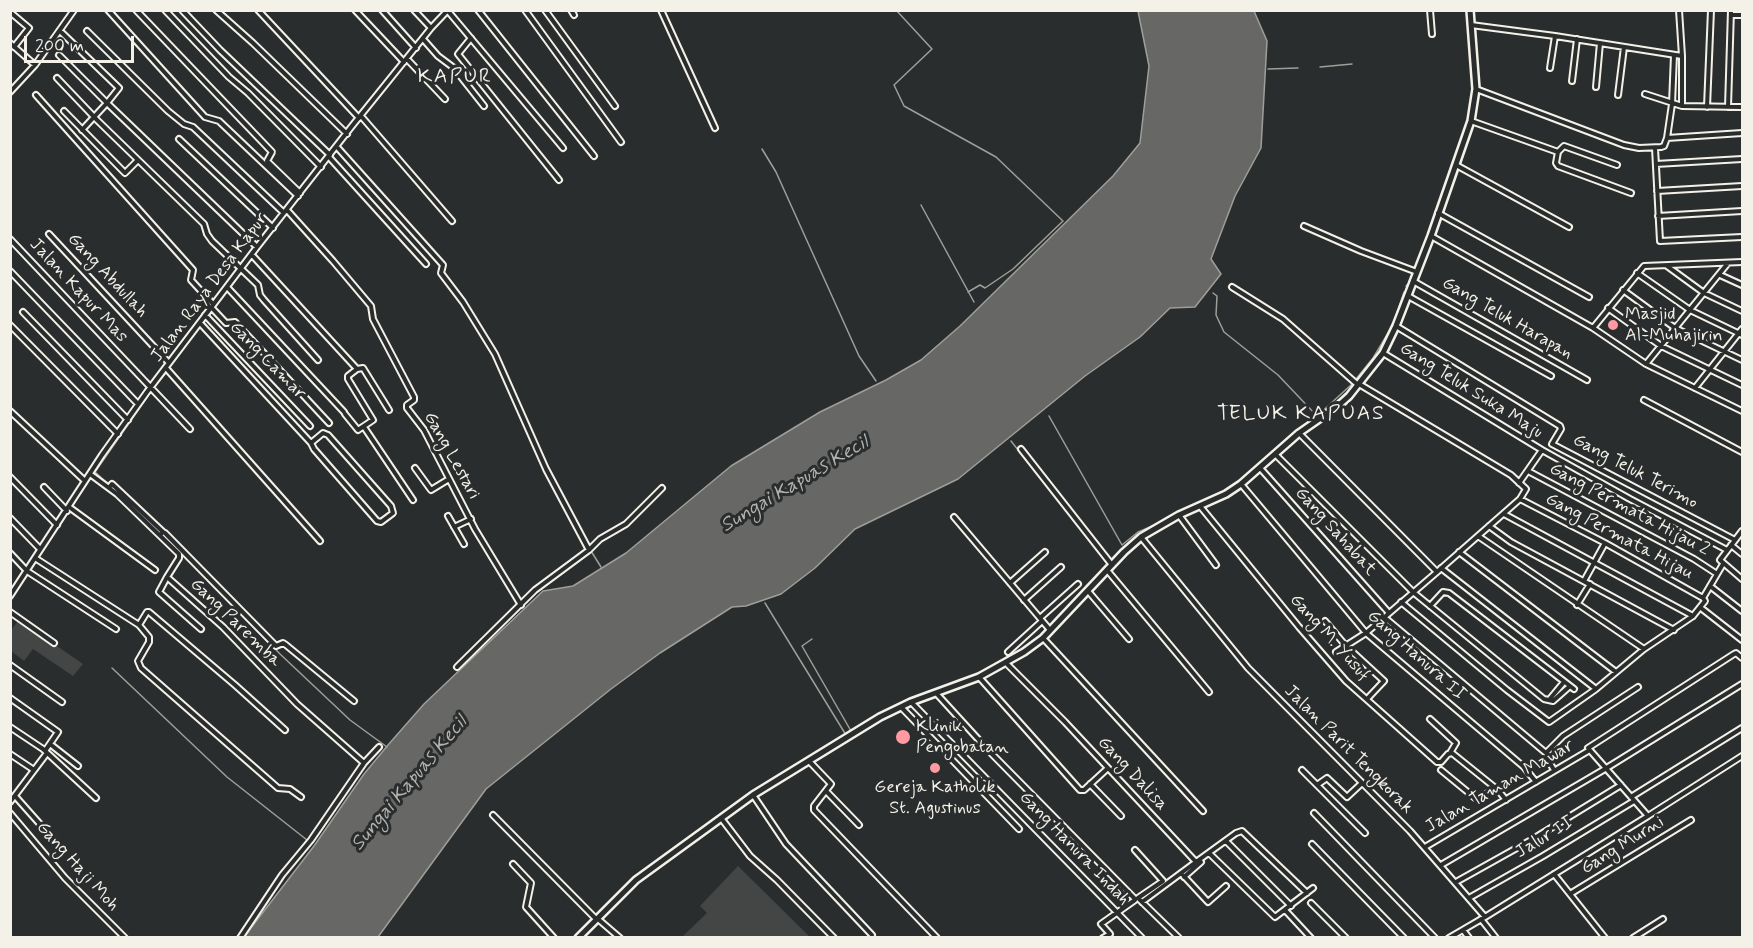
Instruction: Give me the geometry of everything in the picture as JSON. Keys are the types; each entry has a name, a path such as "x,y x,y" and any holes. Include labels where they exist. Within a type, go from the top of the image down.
{"main road":[{"path":"578,938 636,880 753,795 901,707 1006,664 1043,638 1109,567 1141,537 1241,484 1299,434 1338,406 1383,353 1396,326 1431,236 1437,213 1471,121 1476,89 1470,10"}],"street":[{"path":"10,92 35,65 74,10"},
{"path":"108,10 205,117 219,121 299,195"},
{"path":"136,10 272,152 267,161 299,195"},
{"path":"165,10 229,77 248,93 321,167"},
{"path":"182,10 329,156 426,264"},
{"path":"216,10 346,134"},
{"path":"258,10 360,117 452,221"},
{"path":"355,10 445,99"},
{"path":"382,10 416,48"},
{"path":"414,10 431,28"},
{"path":"478,10 594,156"},
{"path":"525,10 621,142"},
{"path":"545,10 615,106"},
{"path":"660,10 715,128"},
{"path":"1430,10 1432,34"},
{"path":"1679,10 1682,106"},
{"path":"1707,107 1711,10"},
{"path":"448,11 563,148"},
{"name":"Jalan Raya Desa Kapur","path":"10,596 138,404 256,248 431,28 448,11"},
{"path":"10,12 29,28 13,45 35,65"},
{"path":"1728,107 1731,13 1743,15"},
{"path":"1471,25 1682,56"},
{"path":"60,31 119,88 82,130"},
{"path":"87,31 168,111 184,124 193,127 285,212"},
{"path":"1550,68 1555,36"},
{"path":"471,38 458,54 559,180"},
{"path":"423,39 438,56 454,68 484,106"},
{"path":"1572,81 1577,39"},
{"path":"1596,87 1600,43"},
{"path":"1618,95 1624,47"},
{"path":"59,55 256,248"},
{"path":"1476,89 1624,145 1655,148 1664,146 1667,138 1672,104 1674,55"},
{"path":"57,78 204,224 212,241 259,286 264,300 318,360"},
{"path":"1645,94 1682,106 1743,107"},
{"path":"36,95 193,270 191,280 227,324 235,322 329,423"},
{"path":"64,111 125,173 138,160"},
{"path":"1471,121 1558,152"},
{"path":"1667,138 1743,133"},
{"path":"179,139 273,228"},
{"path":"1617,165 1564,146 1558,152 1556,163 1558,166 1631,193"},
{"path":"337,147 443,266 441,273 463,302 495,354 541,460 570,519 589,550"},
{"path":"1655,148 1661,242 1743,237"},
{"path":"1656,164 1743,159"},
{"path":"1455,164 1569,227"},
{"path":"1657,191 1743,186"},
{"path":"1658,216 1743,211"},
{"name":"Gang Lestari","path":"285,212 333,261 371,306 373,319 414,397 414,400 406,407 420,424 475,529 520,605"},
{"path":"1437,213 1589,297"},
{"path":"1304,226 1417,272"},
{"name":"Gang Abdullah","path":"49,234 170,363"},
{"path":"1431,236 1593,328 1646,364 1743,411"},
{"name":"Jalan Kapur Mas","path":"10,240 190,429"},
{"path":"252,255 357,369"},
{"path":"1593,328 1644,266 1743,262"},
{"path":"1646,364 1728,263"},
{"path":"1667,266 1704,293 1743,310"},
{"path":"10,271 138,404"},
{"path":"1638,273 1690,310 1741,333 1695,388"},
{"path":"1720,275 1743,285"},
{"name":"Gang Teluk Harapan","path":"1413,281 1587,380"},
{"path":"227,287 345,413 356,429 359,430 373,421 373,417 347,377 357,369 363,368 389,410"},
{"path":"1233,287 1283,319 1358,385 1484,458 1511,475 1519,483"},
{"path":"1623,290 1675,328 1743,360"},
{"path":"1408,296 1551,376"},
{"path":"1608,308 1661,346 1743,385"},
{"path":"23,312 128,420"},
{"name":"Gang Camar","path":"205,315 310,426"},
{"path":"200,322 311,443 377,521 381,522 392,514 394,511 392,506 328,435 323,434 311,443"},
{"path":"10,325 118,434"},
{"name":"Gang Teluk Terimo","path":"1396,326 1560,426 1561,429 1552,444 1735,540"},
{"name":"Gang Teluk Suka Maju","path":"1383,353 1542,450 1519,483"},
{"path":"166,368 320,541"},
{"path":"1644,400 1743,452"},
{"path":"10,411 86,481"},
{"path":"364,427 413,500"},
{"path":"1299,434 1437,572"},
{"path":"1022,449 1109,567 1209,692"},
{"path":"1542,450 1630,500 1727,550"},
{"path":"1276,455 1413,592 1430,606 1549,701 1553,701 1572,688 1449,593 1443,592 1430,606"},
{"path":"415,468 431,490 449,479"},
{"name":"Gang Sahabat","path":"1261,469 1389,613"},
{"name":"Gang Permata Hijau 2","path":"1528,471 1717,573"},
{"path":"90,474 110,486 133,506 277,646 283,643 286,645 354,701"},
{"path":"10,477 57,525"},
{"name":"Gang Permata Hijau","path":"1336,652 1366,633 1520,500 1526,490 1519,483"},
{"name":"Gang Hanura II","path":"1241,484 1366,633 1524,767 1536,782"},
{"path":"44,487 68,509 155,570"},
{"path":"457,667 535,590 589,550 600,539 627,524 662,488"},
{"name":"Gang Permata Hijau","path":"1520,500 1605,543 1704,599"},
{"name":"Gang M. Yusuf","path":"1200,506 1327,660 1437,762 1441,762 1450,753"},
{"path":"1504,514 1693,616"},
{"path":"1179,515 1216,566"},
{"path":"448,516 464,544"},
{"path":"954,517 1050,630"},
{"path":"10,518 40,549"},
{"path":"454,527 471,519"},
{"path":"1489,526 1511,542 1674,630"},
{"path":"1743,531 1720,559 1743,579"},
{"name":"Gang Paremba","path":"161,533 179,555 167,577 223,627 297,704 364,763"},
{"path":"1478,536 1644,649"},
{"name":"Jalan Parit Tengkorak","path":"1141,537 1248,668 1441,865 1469,898 1496,938"},
{"path":"1584,581 1605,543"},
{"path":"1731,545 1743,554"},
{"path":"1010,583 1045,552"},
{"path":"1459,552 1616,672"},
{"path":"10,554 27,571 116,628"},
{"path":"35,558 139,625 149,637 149,642 138,661 141,668 278,788 290,789 301,797"},
{"path":"1401,602 1548,721 1596,689 1644,649 1693,616 1701,608 1710,586 1724,564"},
{"path":"1024,600 1061,567"},
{"path":"1441,568 1596,689"},
{"path":"167,577 159,592 201,629"},
{"path":"1008,652 1078,584"},
{"path":"1577,605 1590,585"},
{"path":"1710,586 1743,610"},
{"path":"1088,591 1130,639"},
{"path":"1701,608 1743,640"},
{"path":"10,612 54,643"},
{"path":"139,625 149,612 285,730"},
{"path":"1384,617 1548,753"},
{"path":"1325,621 1346,646 1384,681 1367,699"},
{"path":"1043,638 1203,811"},
{"name":"Jalan Taman Mawar","path":"1425,847 1588,751 1588,748 1734,654 1743,658"},
{"name":"Gang Dalisa","path":"1006,664 1198,862"},
{"path":"10,665 62,702"},
{"path":"979,677 1080,790 1108,768"},
{"path":"1549,701 1564,682"},
{"path":"1441,865 1605,769 1743,684"},
{"path":"1554,770 1547,758 1548,753 1563,736 1638,687"},
{"path":"936,693 989,751 1179,938"},
{"path":"10,698 58,732 34,770 12,798 63,850"},
{"name":"Gang Hanura Indah","path":"911,702 1142,938"},
{"path":"901,707 1019,829"},
{"path":"1430,719 1456,743 1450,753 1496,788 1506,800"},
{"path":"10,727 46,752 96,798"},
{"name":"Jalur II","path":"1469,898 1543,856 1743,728"},
{"path":"50,744 78,766"},
{"path":"240,938 282,875 311,840 364,763 379,747"},
{"path":"1588,751 1648,816"},
{"path":"10,754 34,770"},
{"path":"1449,938 1743,756"},
{"path":"809,760 831,783 813,806 814,810 937,938"},
{"path":"1302,770 1365,833"},
{"path":"1441,770 1475,798 1480,798 1496,788"},
{"path":"1317,785 1327,778 1347,797 1362,783"},
{"path":"1090,784 1121,816"},
{"path":"1456,882 1533,839 1620,785"},
{"path":"826,791 859,825"},
{"path":"753,795 786,844 872,935"},
{"name":"Gang Haji Moh","path":"10,813 65,878 125,938"},
{"path":"1314,813 1435,938"},
{"path":"493,815 596,918 620,938"},
{"path":"720,818 750,856 834,938"},
{"name":"Gang Murni","path":"1570,894 1691,820"},
{"path":"1142,902 1183,875 1240,831 1307,893"},
{"path":"1226,841 1291,906"},
{"path":"1312,844 1404,938"},
{"path":"1103,938 1110,934 1101,924 1163,881 1135,850"},
{"path":"1209,853 1275,916 1313,888"},
{"path":"513,864 531,883 526,907 554,938"},
{"path":"1554,874 1605,938"},
{"path":"1183,875 1208,902 1226,886"},
{"path":"1311,903 1346,938"},
{"path":"1285,910 1311,938"},
{"path":"1633,938 1662,919"},
{"path":"1463,930 1469,938"}],"shaded area":[{"path":"19,620 83,664 73,676 33,649 24,661 11,651 11,630"},
{"path":"738,866 810,937 682,937 707,913 700,906"}],"water":[{"name":"Sungai Kapuas Kecil","path":"1138,11 1254,11 1267,41 1261,148 1235,196 1211,259 1221,274 1195,307 1170,308 1140,337 1085,376 958,479 855,529 815,568 781,594 746,606 732,607 660,653 611,689 486,789 378,937 244,937 388,745 424,704 543,591 573,586 626,553 731,466 820,412 921,360 960,326 1113,176 1140,143 1149,66"}],"waterway":[{"path":"896,10 932,49 894,85 904,106 996,157 1063,221 1013,269 985,288 980,285 968,292"},
{"path":"1320,67 1352,64"},
{"path":"1268,69 1298,68"},
{"path":"762,149 776,172 859,356 876,381"},
{"path":"921,205 974,302"},
{"path":"1356,379 1373,358 1393,325 1404,292"},
{"path":"1213,293 1217,296 1216,315 1224,332 1278,375 1317,416 1352,384"},
{"path":"484,332 490,341"},
{"path":"154,387 166,373"},
{"path":"116,491 95,472 148,396"},
{"path":"1049,416 1122,545 1138,532 1162,522"},
{"path":"1011,441 1104,559"},
{"path":"124,499 132,505"},
{"path":"164,535 237,609"},
{"path":"591,551 601,567"},
{"path":"488,553 517,605"},
{"path":"765,603 846,735"},
{"path":"257,630 350,720 387,747"},
{"path":"812,639 802,646 851,731"},
{"path":"112,668 227,777 307,840"},
{"path":"864,724 871,719"},
{"path":"1599,927 1608,938"}],"place":[{"name":"Masjid Al-Muhajirin","path":"1613,325"},
{"name":"Klinik Pengobatan","path":"903,737"},
{"name":"Gereja Katholik St. Agustinus","path":"935,768"}],"district":[{"name":"KAPUR","path":"455,78"},
{"name":"TELUK KAPUAS","path":"1301,415"}]}
